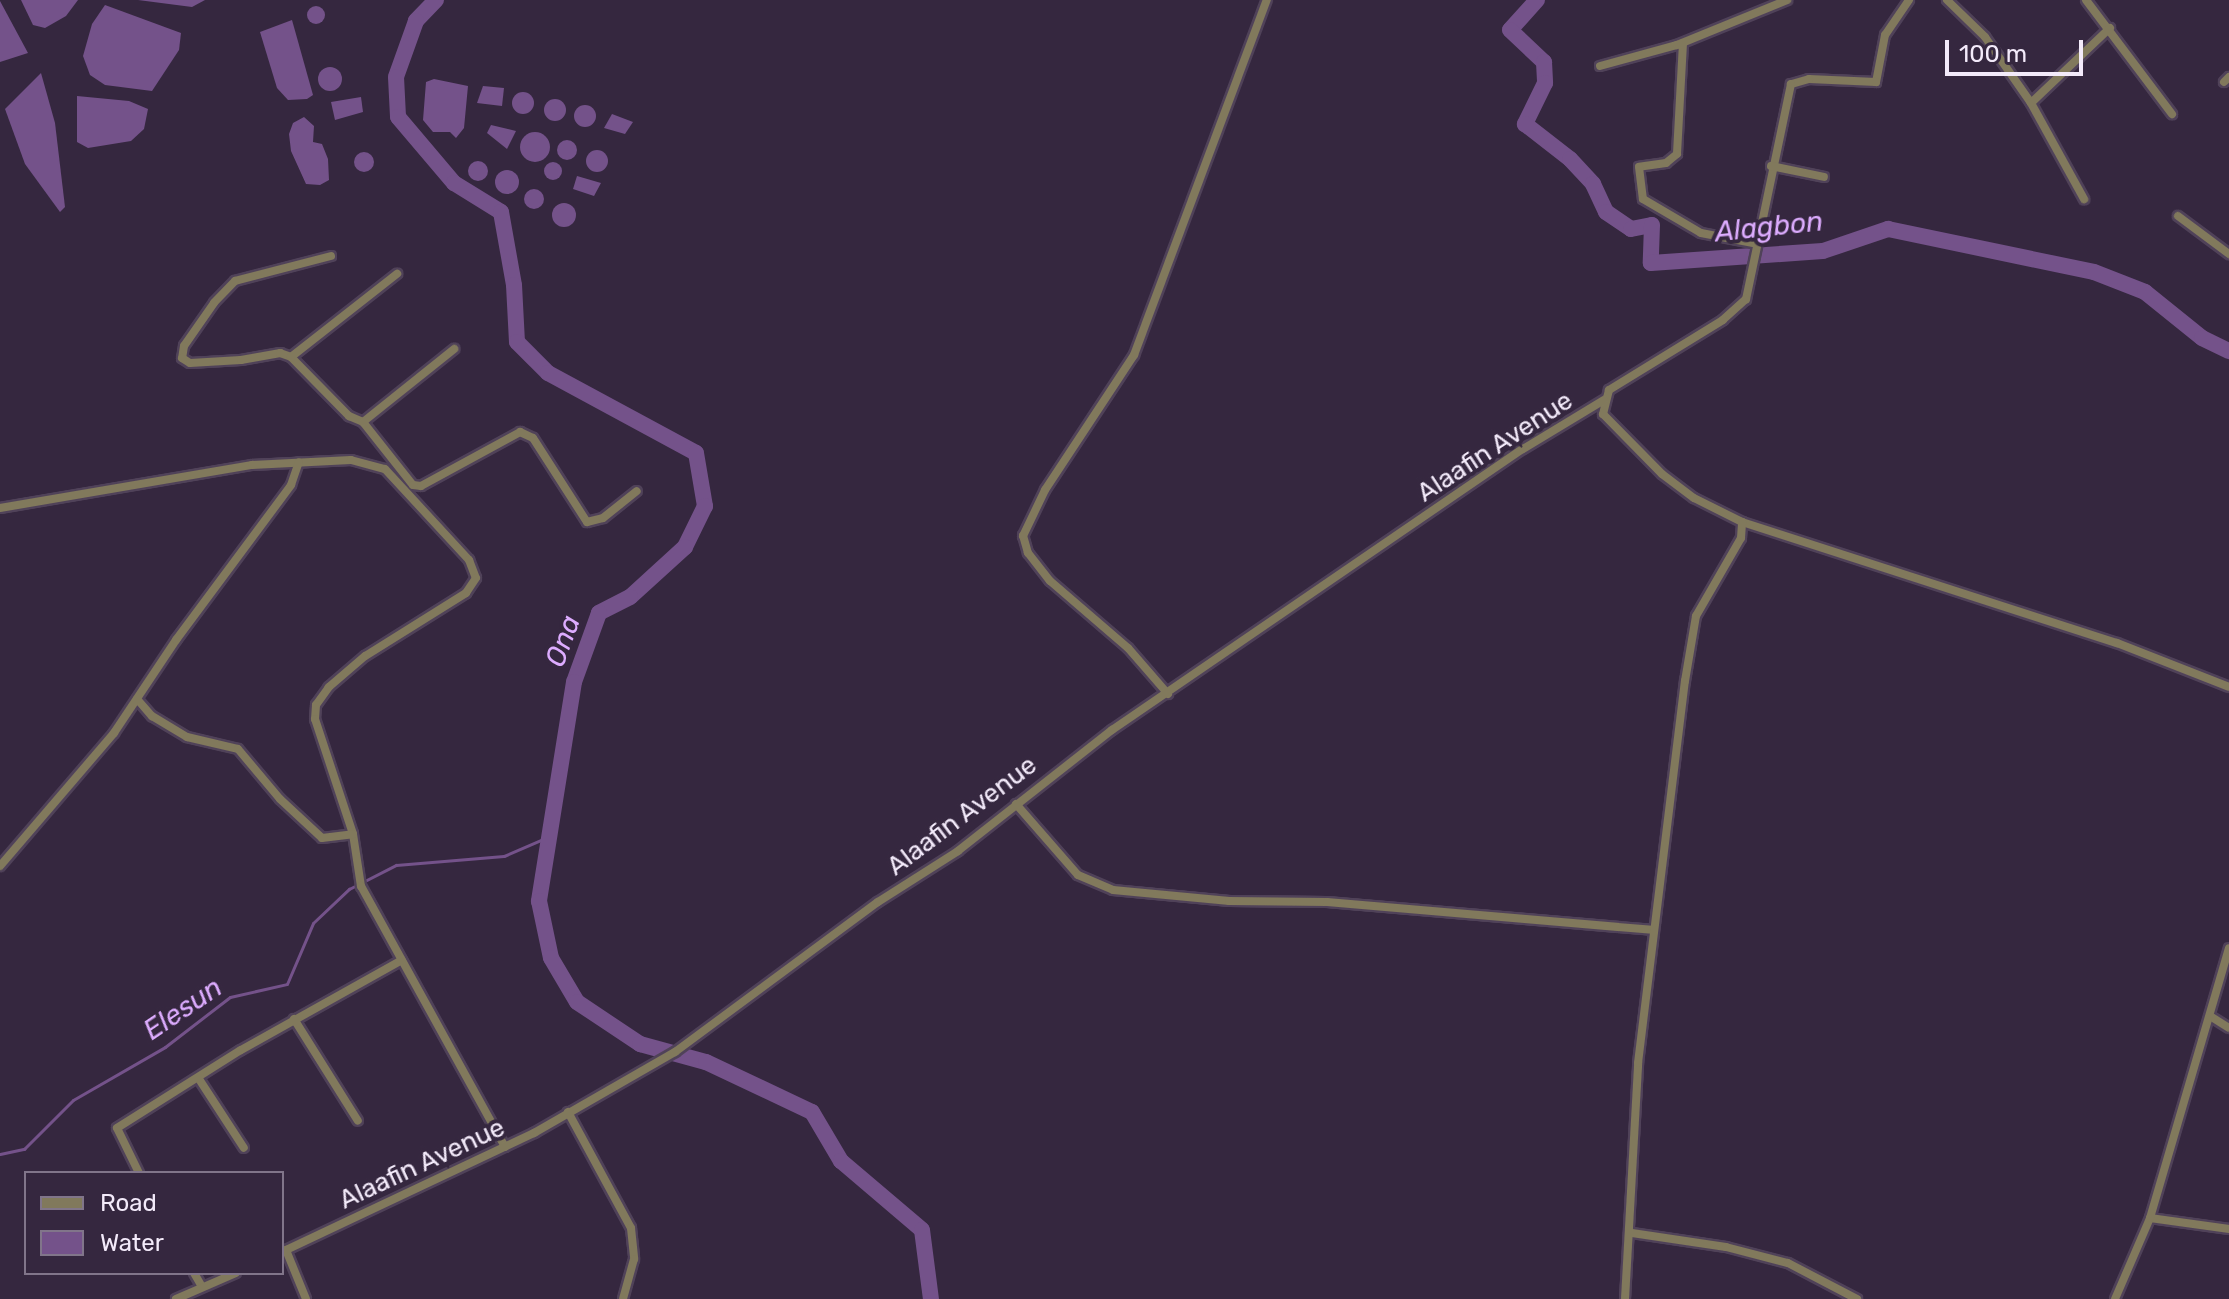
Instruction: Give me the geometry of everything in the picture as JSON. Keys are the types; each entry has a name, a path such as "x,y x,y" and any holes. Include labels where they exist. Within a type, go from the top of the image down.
{"street":[{"path":"1168,694 1128,648 1050,581 1028,553 1023,536 1045,490 1134,355 1267,0"},
{"path":"1600,66 1683,43 1787,0"},
{"name":"Alaafin Avenue","path":"284,1251 505,1147 675,1052 1168,694 1523,449 1604,400 1618,382 1739,307 1750,274 1771,166 1793,81 1876,82 1885,35 1909,0"},
{"path":"1947,0 1985,37 2031,103 2084,199"},
{"path":"2086,0 2172,114"},
{"path":"2031,103 2110,28"},
{"path":"1683,43 1677,154 1666,163 1639,167 1643,199 1701,233 1753,247"},
{"path":"1771,166 1824,177"},
{"path":"2178,216 2229,254"},
{"path":"331,256 235,281 214,303 182,355 190,363 280,353 291,357 349,416 363,422 410,482 421,486 515,432 524,432 587,522 603,518 637,491"},
{"path":"291,357 397,274"},
{"path":"363,422 454,349"},
{"path":"1604,400 1603,414 1644,459 1694,498 1742,522 2117,643 2229,687"},
{"path":"377,467 388,451"},
{"path":"0,508 252,465 351,460 385,469 469,560 476,578 449,606 389,637 329,687 316,705 324,758 353,834 360,880 505,1147"},
{"path":"0,866 94,759 291,485 299,462"},
{"path":"1625,1299 1632,1233 1630,1153 1652,930 1696,616 1741,538 1742,522"},
{"path":"137,699 152,716 187,737 238,749 280,799 322,838 353,834"},
{"path":"1016,804 1078,875 1113,890 1229,901 1327,902 1652,930"},
{"path":"2115,1299 2150,1218 2229,948"},
{"path":"138,1171 117,1128 294,1019 402,960"},
{"path":"2210,1016 2229,1028"},
{"path":"294,1019 358,1121"},
{"path":"199,1079 244,1148"},
{"path":"568,1112 631,1228 634,1259 623,1299"},
{"path":"2150,1218 2229,1229"},
{"path":"1632,1233 1726,1247 1788,1263 1836,1286 1844,1297 1857,1299"},
{"path":"284,1251 306,1299"},
{"path":"195,1275 202,1287"},
{"path":"176,1299 231,1275"}],"water":[{"path":"21,0 78,0 66,16 45,28 33,25"},
{"path":"138,0 205,0 192,7"},
{"path":"0,1 28,53 0,62"},
{"path":"105,5 181,33 179,50 152,91 105,85 90,75 83,56 92,24"},
{"path":"316,6 325,15 316,24 307,15"},
{"path":"292,20 313,95 307,99 288,100 277,88 260,32"},
{"path":"330,67 341,74 342,79 335,90 330,91 319,84 318,79 325,68"},
{"path":"41,73 55,123 65,207 60,212 25,164 5,109"},
{"path":"434,79 468,86 464,128 456,138 450,132 433,132 423,120 426,82"},
{"path":"483,86 504,88 502,106 477,103"},
{"path":"523,92 534,103 523,114 512,103"},
{"path":"77,96 129,101 148,109 144,129 131,141 88,148 77,142"},
{"path":"361,97 363,112 335,120 331,102"},
{"path":"555,99 566,110 555,121 544,110"},
{"path":"585,105 593,108 596,116 593,124 585,127 577,124 574,116 577,108"},
{"path":"612,114 633,122 625,134 604,128"},
{"path":"304,117 314,126 313,142 322,144 328,159 329,180 320,185 306,184 291,151 289,134 293,123"},
{"path":"491,125 516,131 507,149 487,133"},
{"path":"535,132 546,136 550,147 546,158 535,162 524,158 520,147 524,136"},
{"path":"567,140 574,143 577,150 574,157 567,160 560,157 557,150 560,143"},
{"path":"597,150 608,161 597,172 586,161"},
{"path":"364,152 371,155 374,162 371,169 364,172 357,169 354,162 357,155"},
{"path":"478,161 485,164 488,171 485,178 478,181 471,178 468,171 471,164"},
{"path":"553,162 562,171 553,180 544,171"},
{"path":"507,170 516,173 519,182 516,191 507,194 498,191 495,182 498,173"},
{"path":"577,176 601,183 594,196 573,189"},
{"path":"534,189 541,192 544,199 541,206 534,209 527,206 524,199 527,192"},
{"path":"564,203 572,207 576,215 572,223 564,227 556,223 552,215 556,207"}],"waterway":[{"name":"Ona","path":"436,0 416,21 396,77 398,117 454,183 501,212 514,285 517,342 548,373 696,453 705,506 685,547 630,597 599,613 574,682 539,901 551,958 577,1002 640,1044 706,1062 812,1112 841,1161 922,1230 931,1299"},
{"name":"Alagbon","path":"1537,0 1510,30 1544,62 1545,83 1525,124 1570,159 1593,184 1606,212 1631,229 1652,225 1651,263 1823,251 1888,229 2094,272 2145,292 2202,338 2229,351"},
{"name":"Elesun","path":"0,1154 24,1149 73,1100 165,1047 230,997 287,984 313,923 349,889 396,865 504,856 548,837"}]}
